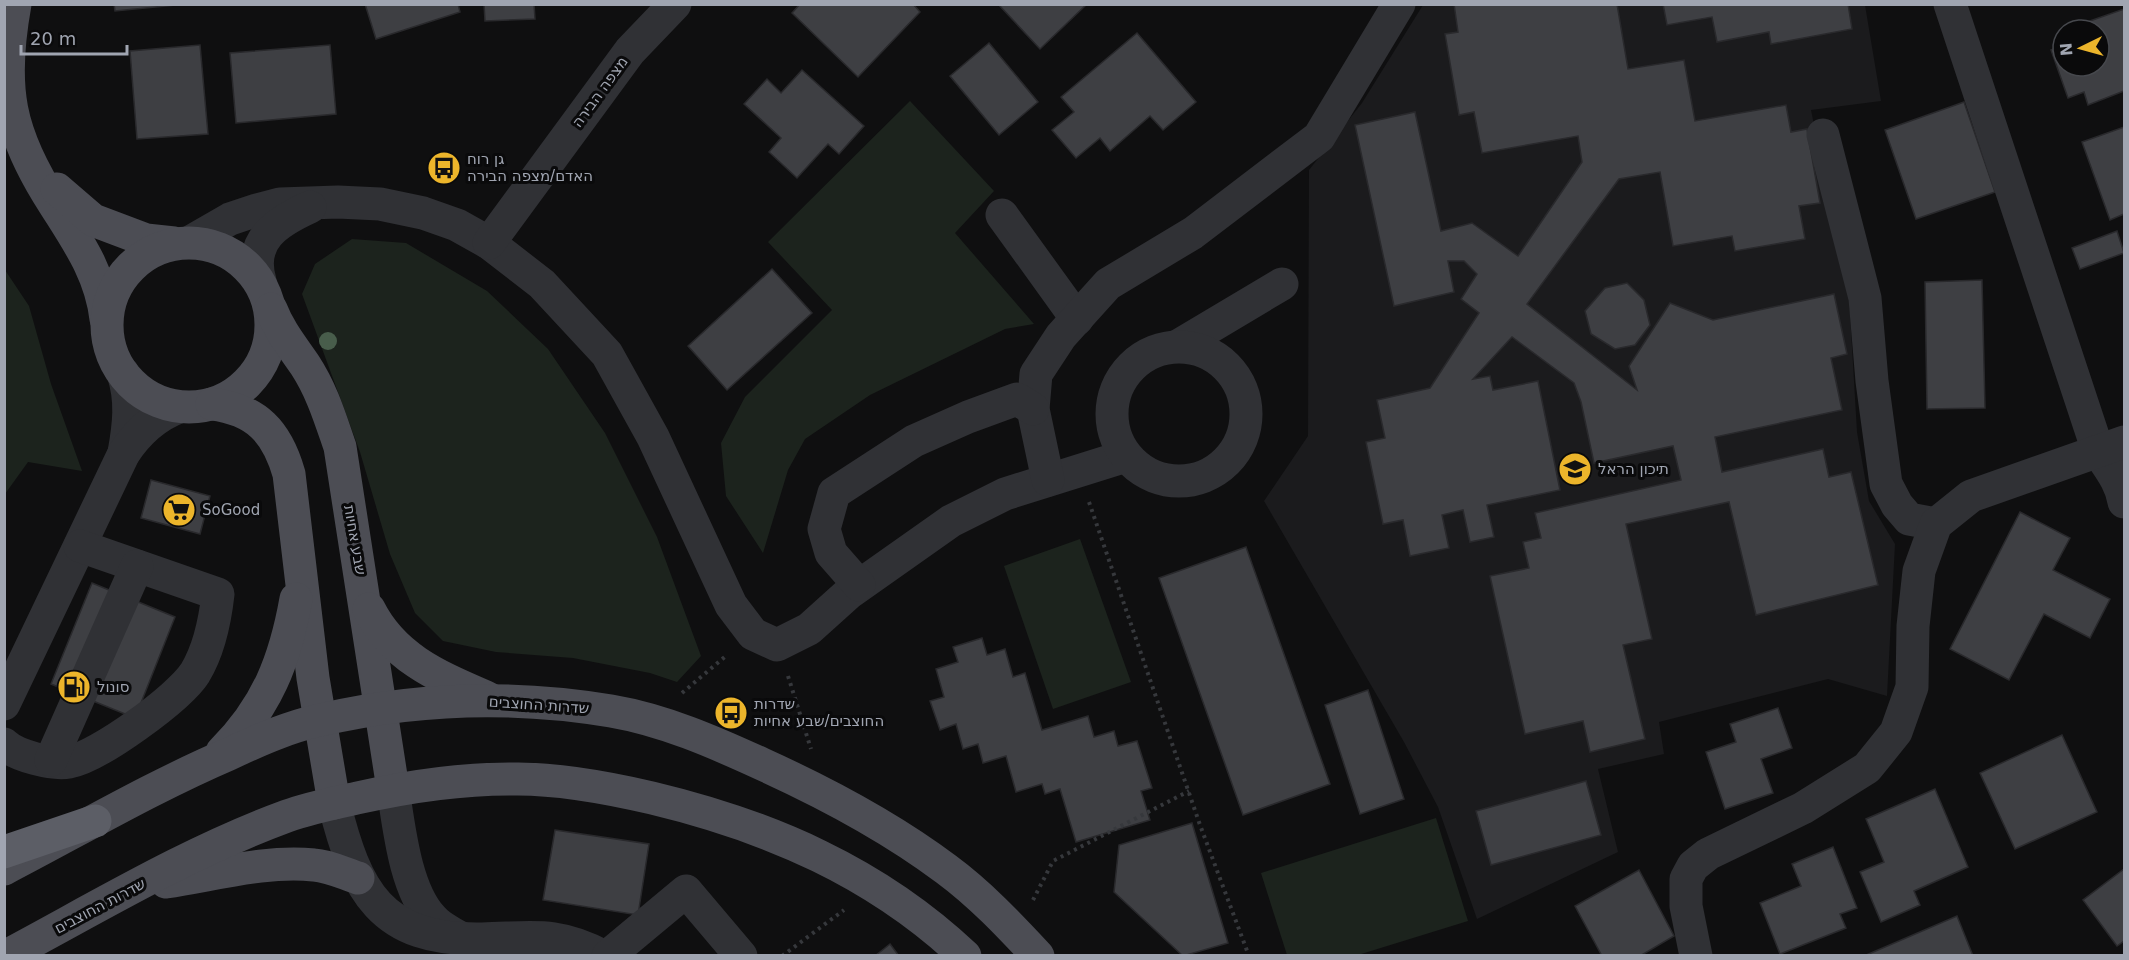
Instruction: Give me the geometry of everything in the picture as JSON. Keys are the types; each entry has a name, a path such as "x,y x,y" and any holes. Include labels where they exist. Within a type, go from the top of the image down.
{"highway":[{"path":"4,852 95,821"}],"main road":[{"path":"15,4 8,42 7,90 12,118 35,170 92,263 104,300 109,343 123,373 129,381 147,395 178,407 212,404 237,409 250,416 264,425 275,439 289,474 320,720 334,803"},
{"path":"35,170 93,220 146,240 217,247 241,260 265,293 272,327 268,348 261,367 248,383 232,396 212,404"},
{"path":"107,324 110,302 119,280 134,263 153,250 182,242"},
{"name":"שבע אחיות","path":"265,293 283,335 305,365 325,401 340,447 366,603 393,789"},
{"path":"213,760 240,734 259,709 271,686 286,644 302,568"},
{"path":"366,603 378,627 413,662 495,701"},
{"name":"שדרות החוצבים","path":"4,869 213,760 272,735 320,720 424,703 540,702 602,710 651,720 734,751 826,795 888,830 947,870 1027,944"},
{"name":"שדרות החוצבים","path":"6,956 235,837 289,815 393,789 436,783 520,779 606,789 691,808 766,831 877,886 916,912 965,956"},
{"path":"135,887 266,866 301,864 333,869 358,878"}],"street":[{"name":"מצפה הבירה","path":"489,243 630,51 675,4"},
{"path":"1063,475 1033,409 1036,374 1061,336 1108,284 1193,233 1319,137 1399,4"},
{"path":"1950,4 2111,447 2124,502"},
{"path":"1823,135 1865,298 1872,381 1886,484 1897,505 1909,519 1936,524"},
{"path":"265,293 255,266 264,238 280,221 310,207 338,202"},
{"path":"182,242 231,219 257,210 286,203 338,202 380,204 423,213 457,225 489,243 542,284 607,354 653,438 730,605 765,639 809,629 859,585 951,521 1005,494 1126,456"},
{"path":"1002,215 1077,319"},
{"path":"1178,346 1282,284"},
{"path":"1178,346 1201,349 1218,358 1234,374 1245,396 1247,420 1241,441 1228,461 1209,475 1187,482 1165,481 1142,471 1126,456 1114,434 1111,411 1120,380 1135,362 1155,350 1178,346"},
{"path":"123,373 129,390 129,415 124,453"},
{"path":"859,585 831,553 824,529 834,493 914,441 968,417 1017,399 1033,409"},
{"path":"4,705 124,453 136,435 164,413 178,407"},
{"path":"1696,956 1686,906 1686,879 1693,866 1708,854 1803,808 1867,768 1896,732 1912,687 1912,626 1919,571 1936,524 1971,496 2111,447"},
{"path":"4,744 9,749 38,760 69,762 106,744 172,699 195,673 214,624 218,594 80,546"},
{"path":"51,760 137,566"},
{"path":"393,789 406,859 424,907 443,928 463,939"},
{"path":"334,803 344,842 358,878 374,901 395,919 436,937 463,939 550,937 578,942 603,956"},
{"path":"608,956 686,891 741,956"}],"path":[{"path":"1063,475 1189,792 1249,956"},
{"path":"651,720 765,639 826,795"},
{"path":"1027,944 1053,861 1189,792"},
{"path":"782,956 877,886"}],"shaded area":[{"name":"תיכון הראל","path":"1423,5 1865,5 1881,101 1811,110 1849,296 1857,432 1869,501 1895,544 1887,696 1828,679 1659,722 1664,754 1598,769 1618,852 1477,919 1438,807 1404,742 1264,501 1308,436 1309,170 1362,103"},
{"path":"910,101 994,191 955,233 1034,324 1005,329 870,395 805,439 788,470 763,553 726,496 721,443 745,397 832,310 768,242"},
{"path":"352,239 406,243 487,291 548,349 605,433 657,537 701,656 677,682 650,673 573,658 496,652 443,641 415,613 390,554 360,452 302,294 315,264"},
{"path":"5,270 29,306 51,384 82,471 28,462 5,494"},
{"path":"1080,539 1131,682 1053,709 1004,566"},
{"path":"1436,818 1468,921 1358,955 1287,955 1261,873"}],"building":[{"path":"114,4 186,4 115,11"},
{"path":"365,4 458,4 460,12 376,39"},
{"path":"484,4 534,4 535,19 485,21"},
{"path":"800,4 913,4 920,12 858,77 792,13"},
{"path":"998,4 1087,4 1040,49"},
{"path":"1454,4 1617,4 1628,69 1684,60 1695,121 1786,105 1791,132 1807,129 1820,203 1799,206 1805,239 1735,251 1732,236 1673,246 1660,172 1619,179 1527,304 1637,390 1629,366 1670,303 1713,320 1834,294 1847,354 1831,358 1842,410 1715,437 1722,472 1823,449 1829,477 1851,472 1878,585 1756,615 1729,502 1626,524 1652,639 1623,645 1645,739 1590,752 1583,721 1525,734 1490,576 1529,568 1523,542 1541,538 1535,513 1681,480 1673,446 1594,463 1581,402 1574,383 1512,337 1473,379 1490,376 1493,390 1538,381 1560,490 1487,505 1494,537 1470,542 1463,510 1442,515 1449,548 1410,556 1403,520 1383,524 1366,442 1385,438 1377,400 1430,388 1479,313 1461,299 1477,274 1464,261 1448,261 1454,292 1394,306 1355,125 1415,112 1441,231 1472,223 1518,256 1582,162 1578,136 1482,153 1474,112 1459,115 1445,34 1458,32"},
{"path":"1663,4 1848,4 1852,29 1771,44 1769,32 1717,42 1712,17 1667,25"},
{"path":"2124,9 2124,91 2088,105 2084,92 2068,98 2061,78 2111,78 2111,18 2098,18"},
{"path":"1137,33 1196,102 1163,130 1150,116 1110,151 1100,138 1076,158 1052,130 1074,112 1061,97"},
{"path":"989,43 1038,102 999,135 950,76"},
{"path":"200,45 208,134 137,139 130,51"},
{"path":"330,45 336,114 236,123 230,53"},
{"path":"802,70 864,126 839,154 828,144 797,178 769,152 781,138 744,104 767,79 781,93"},
{"path":"1964,102 1995,192 1916,219 1885,130"},
{"path":"2124,127 2124,214 2110,220 2082,142"},
{"path":"2117,231 2124,253 2080,269 2072,248"},
{"path":"772,269 812,313 727,390 688,346"},
{"path":"1982,280 1985,408 1927,409 1925,282"},
{"path":"1627,283 1644,300 1650,325 1635,345 1615,349 1591,334 1585,311 1605,288"},
{"path":"151,480 210,496 200,534 141,518"},
{"path":"2020,512 2070,538 2053,570 2110,599 2090,638 2044,614 2009,680 1950,649"},
{"path":"1246,547 1330,784 1243,815 1159,578"},
{"path":"92,583 175,617 135,718 51,684"},
{"path":"982,638 987,655 1005,649 1013,677 1025,673 1042,730 1088,716 1094,737 1114,731 1118,746 1137,741 1152,788 1141,791 1150,820 1076,842 1060,789 1045,794 1042,784 1016,792 1006,756 983,763 978,744 963,749 956,724 940,730 930,701 944,697 936,669 958,662 953,647"},
{"path":"1368,690 1404,799 1360,814 1325,705"},
{"path":"1778,708 1792,748 1761,759 1773,793 1725,809 1706,752 1736,742 1730,724"},
{"path":"2062,735 2097,812 2015,849 1980,773"},
{"path":"1586,781 1601,835 1491,865 1476,811"},
{"path":"1935,789 1968,867 1914,891 1920,905 1881,922 1860,872 1884,862 1866,819"},
{"path":"1192,823 1228,943 1183,956 1114,892 1119,845"},
{"path":"555,830 649,844 638,915 543,900"},
{"path":"1833,847 1857,908 1840,914 1846,928 1780,954 1760,903 1801,886 1792,864"},
{"path":"2124,869 2124,941 2117,946 2083,900"},
{"path":"1639,870 1674,936 1640,956 1602,956 1575,906"},
{"path":"1957,916 1973,956 1864,956"},
{"path":"890,944 899,956 875,956"}],"place":[{"name":"גן רוח האדם/מצפה הבירה","path":"444,168"},
{"name":"תיכון הראל","path":"1575,469"},
{"name":"SoGood","path":"179,510"},
{"name":"סונול","path":"74,687"},
{"name":"שדרות החוצבים/שבע אחיות","path":"731,713"}]}
